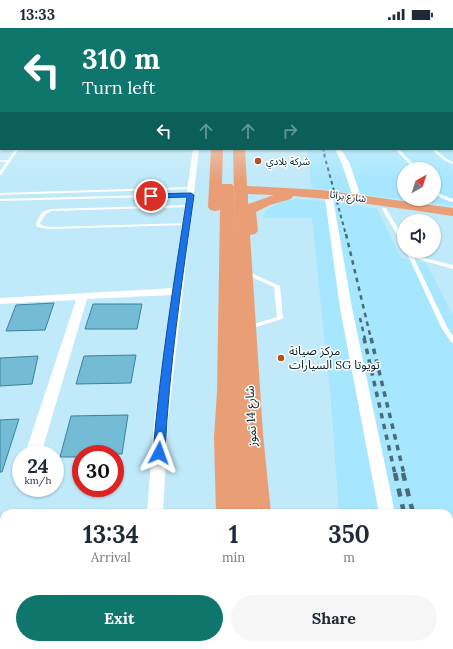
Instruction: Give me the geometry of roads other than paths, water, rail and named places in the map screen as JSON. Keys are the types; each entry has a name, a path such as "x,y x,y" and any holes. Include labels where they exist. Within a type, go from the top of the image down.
{"main road":[{"path":"217,150 220,193 214,256 215,312 220,326 240,327 255,321 256,313 249,211 261,203 295,193"},
{"path":"227,150 240,327"},
{"path":"239,150 240,327"},
{"path":"247,150 249,180 295,193"},
{"name":"شارع براثا","path":"243,193 295,193 357,197 453,212"},
{"name":"شارع براثا","path":"295,193 453,216"},
{"name":"شارع 14 تموز","path":"230,509 226,437 228,392 240,327"},
{"name":"شارع 14 تموز","path":"240,327 258,509"}],"street":[{"path":"155,509 161,422 196,150"},
{"path":"339,150 346,164 357,197"},
{"path":"330,198 346,308 386,509"},
{"path":"0,301 177,291"},
{"path":"36,445 83,296"}],"lane":[{"path":"0,174 10,161 16,150"},
{"path":"398,150 409,162"},
{"path":"434,150 446,160 453,163"},
{"path":"0,161 10,161"},
{"path":"50,199 52,192"},
{"path":"0,194 52,192 190,197"},
{"path":"441,195 453,201"},
{"path":"0,200 190,197"},
{"path":"187,224 43,228 39,226 38,223 44,213 51,210 190,197"},
{"path":"384,209 397,231"},
{"path":"412,258 444,327 453,341"},
{"path":"423,258 453,267"},
{"path":"240,327 280,318 277,286 253,276"},
{"path":"444,327 453,334"}],"railway":[{"path":"323,150 325,155"},
{"path":"324,154 346,235"},
{"path":"346,234 371,339"},
{"path":"360,318 365,339"},
{"path":"364,338 395,474"},
{"path":"371,338 404,474"},
{"path":"395,473 403,509"},
{"path":"403,473 412,509"}],"place":[{"name":"شركة بلادي","path":"258,161"},
{"name":"مركز صيانة السيارات SG تويوتا","path":"281,358"}]}
